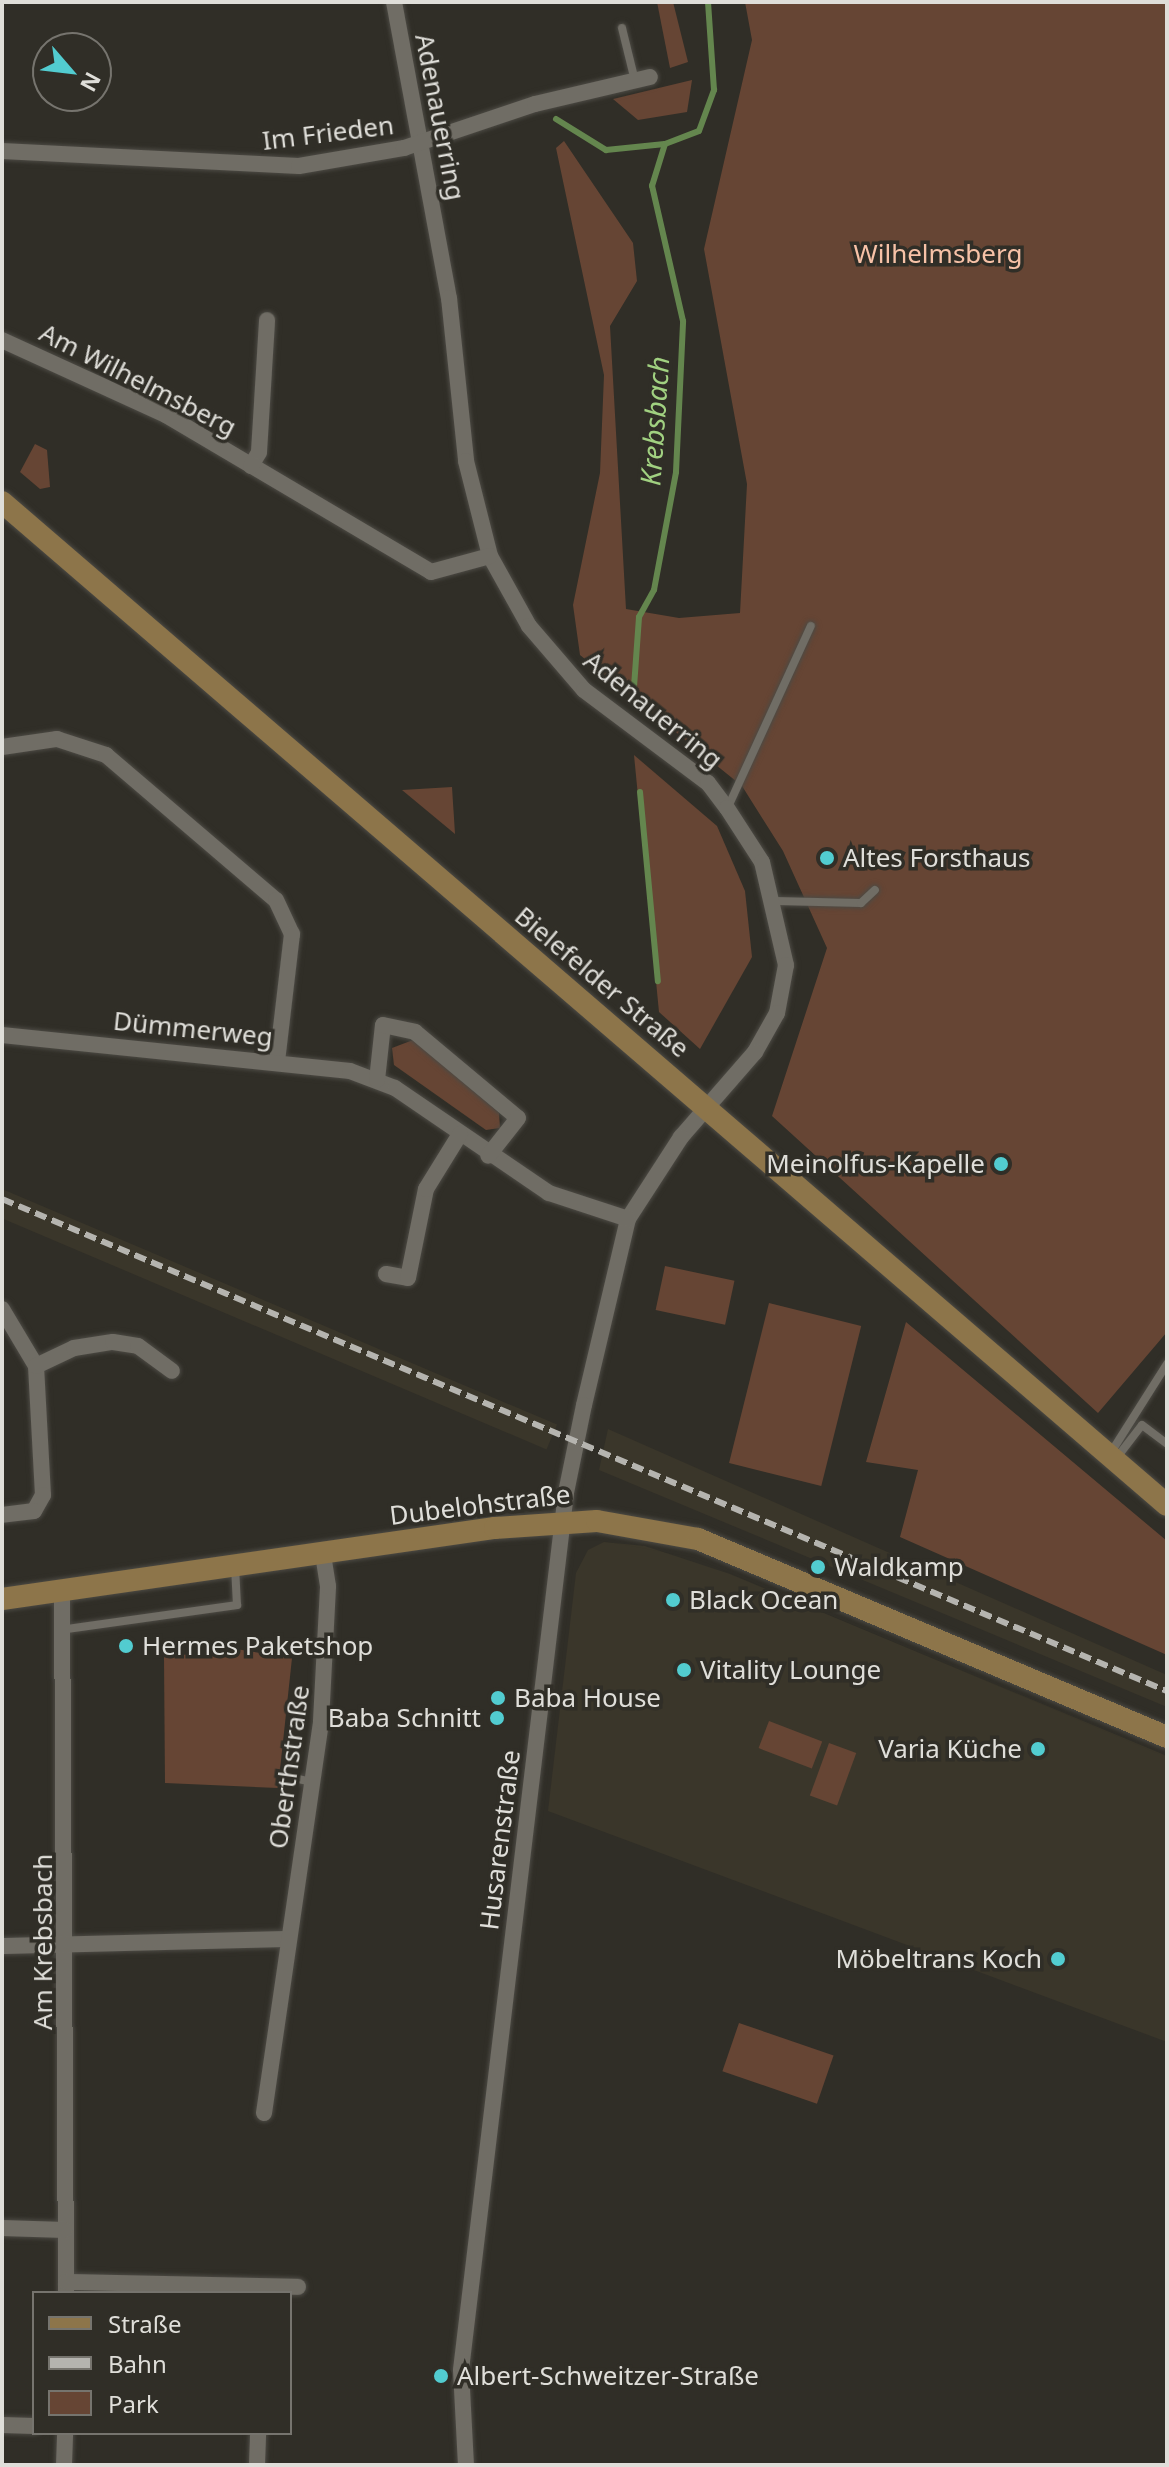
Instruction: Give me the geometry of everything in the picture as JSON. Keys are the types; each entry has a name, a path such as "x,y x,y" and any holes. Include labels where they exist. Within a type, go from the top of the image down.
{"main road":[{"name":"Bielefelder Straße","path":"2,502 1167,1505"},
{"name":"Dubelohstraße","path":"2,1599 563,1520 698,1539 1167,1737"}],"street":[{"name":"Adenauerring","path":"394,2 449,298 466,461 490,556 529,626 584,690 708,783 762,862 775,901 786,965 777,1013 707,1108"},
{"name":"Im Frieden","path":"2,151 270,167 422,143 535,104 642,79"},
{"name":"Am Wilhelmsberg","path":"251,466 259,452 267,320"},
{"name":"Am Wilhelmsberg","path":"2,340 166,415 431,572 490,556"},
{"path":"2,747 57,739 106,755 276,900 292,934 277,1062"},
{"path":"377,1080 383,1025 415,1032 518,1118 488,1156"},
{"name":"Dümmerweg","path":"2,1035 277,1062 377,1080 488,1156 549,1193 628,1219"},
{"name":"Husarenstraße","path":"466,2465 461,2370 563,1520 628,1219 707,1108"},
{"path":"386,1274 408,1278 426,1189 460,1134"},
{"path":"2,1309 36,1366 43,1495 34,1511 2,1515"},
{"path":"36,1366 74,1348 113,1342 138,1346 172,1371"},
{"name":"Oberthstraße","path":"264,2113 288,1939 305,1781 325,1671 323,1553"},
{"name":"Am Krebsbach","path":"62,1591 67,1629 66,2288"},
{"path":"2,1946 288,1939"},
{"path":"2,2228 65,2230"},
{"path":"66,2288 264,2290 298,2287"},
{"path":"2,2425 32,2426"},
{"path":"64,2465 65,2435"},
{"path":"257,2465 258,2435"}],"lane":[{"path":"622,28 642,79"},
{"path":"727,808 811,626"},
{"path":"775,901 861,903 875,890"},
{"path":"1112,1459 1167,1364"},
{"path":"1112,1459 1142,1425 1167,1444"},
{"path":"67,1629 237,1605 235,1565"}],"shaded area":[{"path":"2,1189 557,1425 547,1449 2,1218"},
{"path":"608,1429 1167,1675 1167,1707 599,1470"},
{"path":"604,1542 645,1546 730,1574 1167,1756 1167,2042 548,1811 576,1573 588,1550"}],"green space":[{"path":"657,2 673,2 688,62 670,68"},
{"name":"Wilhelmsberg","path":"745,2 1167,2 1167,1332 1098,1413 772,1116 827,948 783,851 742,786 580,655 573,605 600,473 604,375 556,148 564,141 633,243 637,281 610,326 626,609 679,618 740,613 747,484 704,249 752,40"},
{"path":"692,80 687,112 638,120 613,99"},
{"path":"35,444 47,450 50,487 40,489 20,472"},
{"path":"634,755 717,826 745,891 752,957 700,1049 659,1012"},
{"path":"452,787 455,834 402,790"},
{"path":"413,1040 499,1113 500,1128 486,1130 394,1065 392,1048"},
{"path":"665,1266 734,1281 725,1325 656,1310"},
{"path":"769,1303 861,1326 821,1486 729,1463"},
{"path":"906,1322 1167,1541 1167,1655 900,1537 918,1470 866,1462"},
{"path":"236,1649 292,1658 278,1788 165,1783 164,1657"},
{"path":"769,1721 822,1741 812,1769 759,1748"},
{"path":"829,1743 856,1753 837,1806 810,1796"},
{"path":"739,2023 834,2056 817,2104 722,2071"}],"waterway":[{"name":"Krebsbach","path":"556,119 606,150 665,144 699,131 714,90 708,2"},
{"name":"Krebsbach","path":"633,701 639,617 654,590 676,472 683,321 652,186 665,144"},
{"path":"640,792 658,981"}],"railway":[{"path":"2,1199 1167,1691"}],"place":[{"name":"Altes Forsthaus","path":"827,858"},
{"name":"Meinolfus-Kapelle","path":"1001,1164"},
{"name":"Waldkamp","path":"818,1567"},
{"name":"Black Ocean","path":"673,1600"},
{"name":"Hermes Paketshop","path":"126,1646"},
{"name":"Vitality Lounge","path":"684,1670"},
{"name":"Baba House","path":"498,1698"},
{"name":"Baba Schnitt","path":"497,1718"},
{"name":"Varia Küche","path":"1038,1749"},
{"name":"Möbeltrans Koch","path":"1058,1959"},
{"name":"Albert-Schweitzer-Straße","path":"441,2376"}]}
